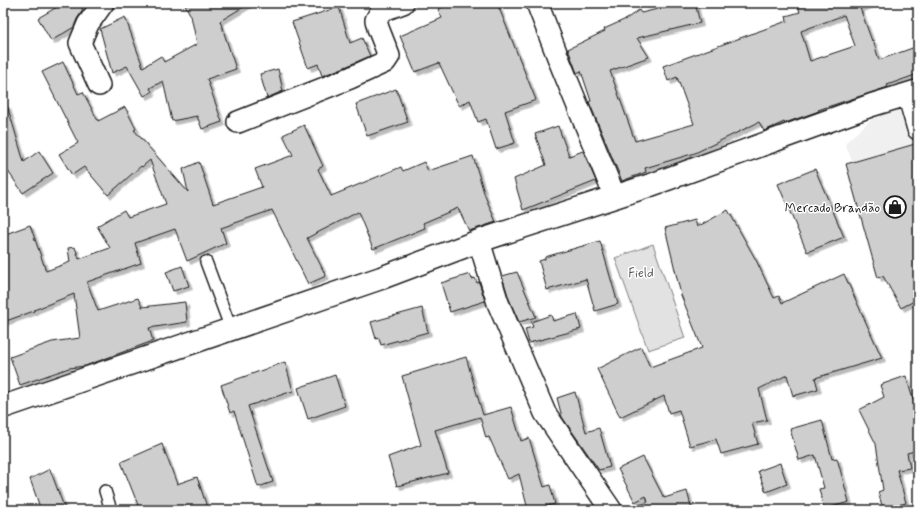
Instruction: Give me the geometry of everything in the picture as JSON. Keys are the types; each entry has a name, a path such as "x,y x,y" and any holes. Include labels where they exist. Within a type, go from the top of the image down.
{"street":[{"path":"99,85 80,43 88,24 103,3"},
{"path":"238,122 350,78 385,62 389,56 376,20 381,11 403,3"},
{"path":"537,3 615,197"},
{"path":"3,407 381,278 479,241 648,186 872,105 913,92 918,129"},
{"path":"479,241 498,303 545,412 611,510"}],"lane":[{"path":"206,262 231,329"},
{"path":"105,491 111,510"}],"shaded area":[{"name":"Mercado Brandão","path":"893,100 918,144 918,270 901,279 845,143"}],"green space":[{"name":"Field","path":"653,244 685,338 648,350 615,258"}],"building":[{"path":"64,3 79,3 83,10 74,27 51,41 38,18"},
{"path":"184,3 250,3 220,21 236,69 207,79 222,122 202,129 197,116 172,121 163,81 150,88 152,92 144,96 127,66 112,73 100,29 125,17 143,67 161,56 164,62 197,44 191,16"},
{"path":"453,3 497,3 536,100 505,111 515,143 496,149 486,119 478,122 470,100 459,106 439,63 415,72 400,36 442,18 438,9"},
{"path":"683,3 695,3 700,23 637,38 649,57 610,71 635,141 694,124 677,77 668,81 663,66 787,21 786,16 800,12 797,3 870,3 871,4 860,8 872,41 873,40 879,60 918,46 918,74 887,85 888,87 818,110 819,111 785,123 784,122 764,131 759,122 695,153 645,168 646,172 622,181 589,102 591,101 581,71 577,73 568,49 605,31 604,29 626,19 639,10 641,13","holes":["844,15 855,46 810,61 801,31"]},
{"path":"339,7 350,43 362,38 370,56 322,76 318,64 308,68 292,22"},
{"path":"63,62 78,94 83,92 98,121 125,107 136,129 134,130 188,192 183,169 199,162 213,204 262,187 255,169 293,155 283,135 304,125 323,166 318,169 331,196 401,167 403,171 424,162 428,171 473,156 485,196 496,222 469,231 458,208 423,223 425,228 373,249 358,212 307,238 326,276 308,284 272,210 221,228 226,243 187,261 175,229 135,243 141,263 87,282 98,311 138,298 142,307 185,302 187,322 149,328 153,341 85,366 69,368 20,385 10,357 52,342 80,338 74,294 3,322 3,235 30,225 46,271 70,262 68,248 75,247 79,259 110,248 97,226 124,210 128,217 166,204 150,160 108,195 84,167 72,175 59,154 78,143 42,72"},
{"path":"278,69 283,91 267,98 260,74"},
{"path":"396,89 408,122 367,136 356,104"},
{"path":"3,105 7,105 24,162 39,151 53,173 23,193 3,164"},
{"path":"558,126 569,156 583,151 596,181 523,210 514,179 546,165 535,134"},
{"name":"Mercado Brandão","path":"915,144 918,157 918,299 901,308 883,276 878,278 846,164"},
{"path":"815,169 844,237 807,252 778,184"},
{"path":"728,210 756,260 774,298 779,296 782,303 844,274 882,358 815,378 818,389 793,396 787,375 759,389 767,420 752,423 758,444 721,454 716,439 690,446 679,410 669,413 664,396 620,417 597,369 641,347 650,367 702,348 681,295 665,228 695,220 697,227"},
{"path":"600,241 618,304 595,311 586,279 547,290 539,261 545,259 545,257"},
{"path":"182,266 189,286 173,291 166,272"},
{"path":"517,272 536,317 519,322 509,299 502,276"},
{"path":"470,274 472,279 475,278 477,283 479,282 485,301 450,312 441,283"},
{"path":"422,308 428,332 381,345 379,338 376,339 371,322"},
{"path":"577,314 581,329 529,343 525,329 533,327 531,322 551,315 553,321"},
{"path":"466,357 483,415 511,407 521,441 529,438 544,487 550,485 555,504 528,510 519,474 508,479 489,437 486,438 480,417 435,430 448,473 397,486 388,457 421,445 402,376"},
{"path":"285,362 293,391 248,406 273,482 258,487 234,411 230,413 221,385"},
{"path":"335,375 345,406 308,419 298,388"},
{"path":"906,376 918,416 918,450 907,453 910,468 897,470 906,503 883,509 878,492 883,490 876,444 859,410 884,397 880,385"},
{"path":"575,392 586,432 599,428 610,467 599,470 562,417 557,398"},
{"path":"822,420 832,459 837,458 849,502 824,509 819,489 824,488 815,455 799,460 790,429"},
{"path":"162,444 177,484 197,477 208,510 140,510 121,462"},
{"path":"643,457 664,498 687,491 692,510 638,510 637,506 648,502 646,496 635,502 618,469"},
{"path":"780,463 787,484 766,492 758,471"},
{"path":"50,469 65,510 41,510 30,479"}],"place":[{"name":"Mercado Brandão","path":"895,207"}]}
